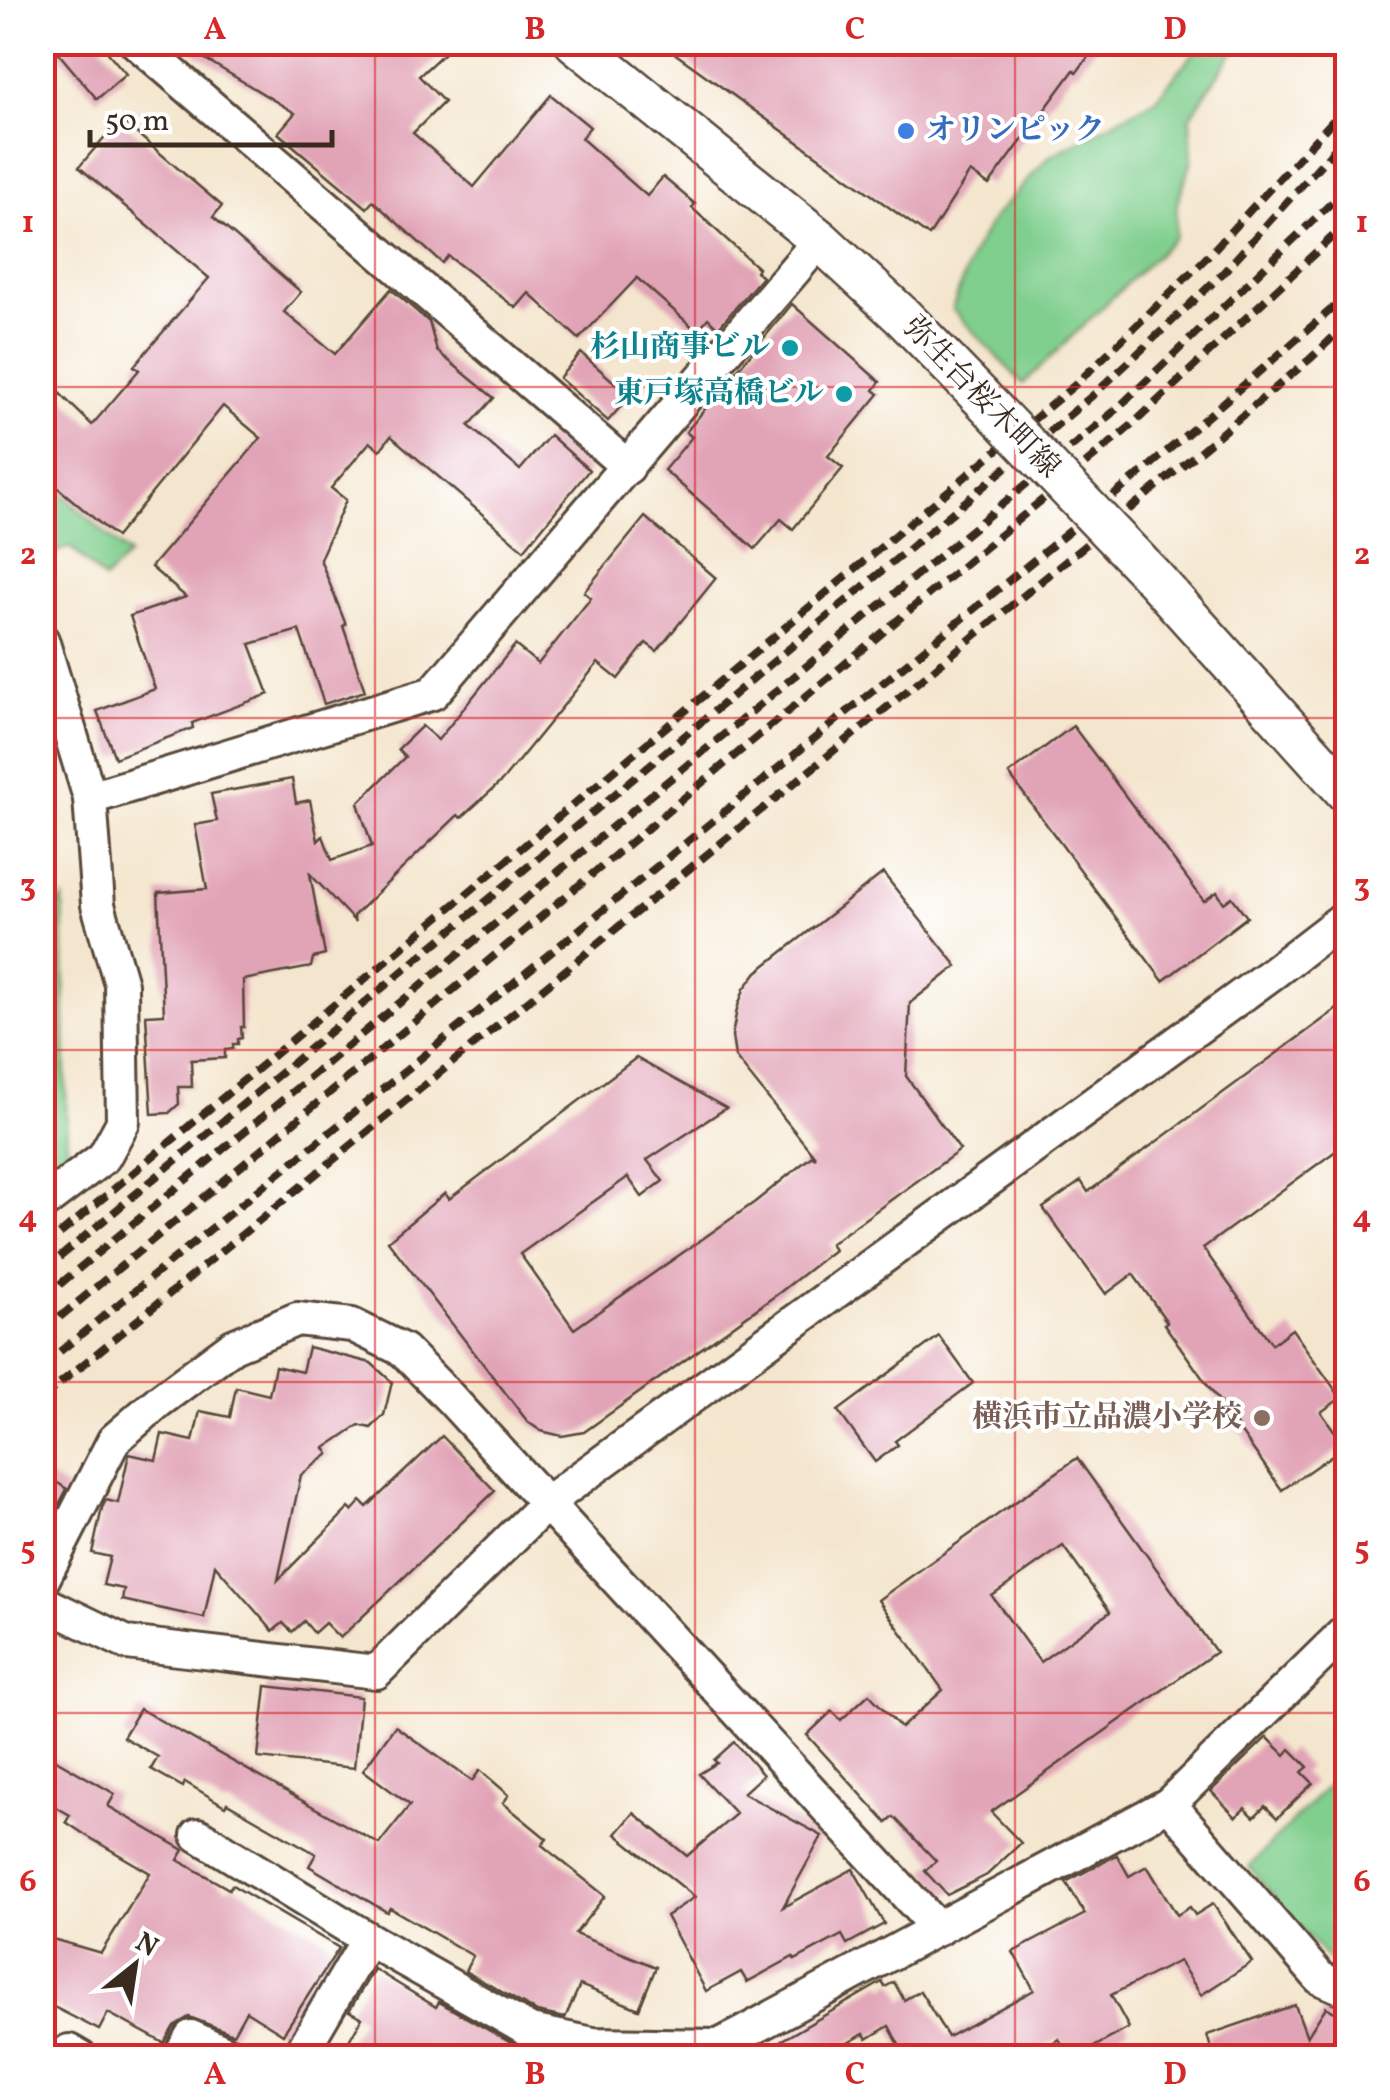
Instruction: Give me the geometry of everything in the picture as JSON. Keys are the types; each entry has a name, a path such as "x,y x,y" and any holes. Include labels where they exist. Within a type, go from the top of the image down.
{"main road":[{"name":"弥生台桜木町線","path":"576,42 820,240 902,316 1153,578 1348,794"}],"street":[{"path":"136,42 628,467"},
{"path":"90,798 433,693 820,240"},
{"path":"42,640 90,798 98,904 120,984 123,1122 104,1157 42,1204"},
{"path":"42,1602 127,1644 376,1672 548,1501 1259,984 1348,915"},
{"path":"42,1580 114,1440 159,1401 232,1346 297,1319 352,1326 403,1350 548,1501 938,1929"},
{"path":"198,1836 530,2031 594,2044 721,2052 1169,1804 1348,1629"},
{"path":"1169,1804 1320,1978 1348,1990"},
{"path":"298,2058 368,1939"},
{"path":"179,2058 191,2037 237,2058"}],"green space":[{"path":"1202,43 1239,43 1190,117 1192,160 1177,203 1175,237 1023,384 952,309 973,252 993,218 1049,157 1156,99"},
{"path":"48,482 129,555 104,580 70,546 52,554 43,528 43,486"},
{"path":"63,899 67,1150 43,1168 43,923"},
{"path":"1347,1765 1347,1973 1330,1962 1249,1867"}],"building":[{"path":"49,42 99,42 126,74 97,99"},
{"path":"177,42 303,42 317,51 325,42 456,42 419,76 444,102 413,133 474,187 551,95 590,127 581,138 647,196 663,177 695,204 692,208 758,268 756,271 762,277 718,328 708,318 697,331 637,278 579,339 529,293 516,308 448,256 442,263 373,201 367,208 278,133 295,113"},
{"name":"オリンピック","path":"659,42 1099,42 989,185 970,172 929,236"},
{"path":"120,119 222,206 213,217 301,292 284,312 335,354 391,289 429,322 437,351 494,398 469,426 520,470 550,435 589,470 524,550 391,436 380,450 370,442 331,488 346,500 320,559 346,625 343,626 365,691 324,704 299,630 250,644 269,694 115,758 97,711 155,689 130,616 186,597 151,567 261,438 223,406 116,537 44,476 50,468 42,462 42,376 92,425 139,370 134,366 209,278 79,167"},
{"path":"792,304 880,382 874,390 879,394 828,456 843,468 793,529 781,519 755,549 664,470 692,437 686,432"},
{"path":"581,353 630,396 608,421 559,378"},
{"path":"645,517 716,578 657,651 646,643 618,679 598,663 502,781 461,818 458,815 353,916 355,922 310,874 325,955 313,958 311,967 243,980 244,1027 238,1044 225,1050 225,1058 191,1060 192,1087 178,1087 179,1104 169,1113 152,1114 146,1015 164,1014 158,893 207,889 195,825 217,821 211,794 292,779 296,803 310,800 318,841 323,836 332,860 372,846 358,803 405,757 398,749 422,726 438,740 515,645 538,664 591,598 584,592"},
{"path":"1073,726 1204,901 1217,892 1224,903 1232,897 1247,917 1163,981 1009,774"},
{"path":"883,873 957,966 910,1003 906,1076 960,1150 830,1244 834,1250 779,1293 584,1432 562,1436 541,1431 528,1422 388,1241 445,1193 449,1199 636,1058 726,1108 647,1160 663,1181 642,1197 628,1177 520,1254 574,1329 755,1202 812,1156 816,1158 735,1057 732,1036 737,1009 744,989 757,972"},
{"path":"1348,1001 1348,1142 1203,1248 1272,1344 1292,1329 1341,1398 1321,1412 1345,1446 1282,1490 1133,1274 1106,1294 1043,1208 1081,1181 1088,1192"},
{"path":"939,1336 973,1383 895,1441 898,1445 875,1462 838,1411"},
{"path":"308,1347 371,1363 392,1382 384,1415 371,1428 359,1425 325,1448 329,1454 301,1475 278,1580 349,1508 352,1511 361,1501 367,1507 442,1436 495,1491 340,1638 325,1623 314,1633 304,1621 292,1632 283,1623 273,1631 215,1565 204,1618 122,1600 124,1589 103,1585 110,1557 92,1553 106,1500 118,1503 129,1454 156,1460 162,1434 193,1441 200,1411 230,1417 236,1387 269,1395 275,1366 302,1372"},
{"path":"1077,1458 1216,1652 991,1812 1021,1843 987,1875 947,1895 925,1871 936,1861 894,1817 887,1823 807,1735 832,1711 841,1720 869,1694 901,1728 943,1690 878,1600","holes":["1063,1546 1110,1612 1040,1662 992,1596"]},
{"path":"42,1473 67,1489 42,1536"},
{"path":"266,1686 361,1697 354,1768 258,1758"},
{"path":"140,1709 379,1844 410,1805 363,1770 395,1726 472,1781 480,1770 509,1795 503,1803 547,1839 542,1845 605,1896 575,1934 656,1967 639,2009 580,1985 565,2018 537,2012 465,1971 473,1956 309,1866 316,1854 227,1803 225,1806 185,1782 183,1787 151,1769 158,1757 123,1737"},
{"path":"1267,1737 1285,1755 1290,1749 1308,1767 1302,1772 1313,1783 1277,1818 1265,1806 1254,1817 1245,1808 1236,1817 1211,1791"},
{"path":"734,1742 763,1775 743,1793 822,1836 783,1907 853,1869 884,1924 847,1944 842,1935 747,1982 741,1972 706,1991 666,1916 695,1897 616,1834 634,1813 687,1856 736,1814 699,1774 717,1763 714,1760"},
{"path":"42,1752 115,1794 108,1806 184,1850 178,1860 229,1889 232,1885 339,1948 283,2034 246,2011 233,2034 189,2017 174,2026 164,2043 108,2013 99,2030 42,2001 42,1936 101,1953 150,1873 66,1822 70,1815 42,1799"},
{"path":"1117,1855 1129,1876 1147,1866 1177,1915 1190,1907 1195,1915 1213,1904 1252,1962 1201,1995 1179,1961 1111,1995 1129,2028 1073,2058 1069,2058 1059,2039 1025,2058 906,2058 889,2026 867,2039 864,2034 821,2058 751,2058 882,1982 885,1987 894,1982 904,2000 920,1991 948,2037 1034,1990 1013,1952 1085,1914 1066,1882"},
{"path":"374,1969 436,2007 439,2002 520,2048 547,2055 546,2058 339,2058 362,2018 349,2011"},
{"path":"1295,2005 1307,2037 1326,2007 1348,2020 1348,2058 1214,2058 1207,2035"}],"railway":[{"path":"42,1249 1076,384 1205,259 1348,104"},
{"path":"42,1272 1099,390 1221,275 1348,134"},
{"path":"42,1299 1117,409 1348,187"},
{"path":"42,1332 1132,425 1348,222"},
{"path":"42,1366 1151,465 1348,295"},
{"path":"42,1398 1165,480 1348,323"}],"place":[{"name":"オリンピック","path":"906,131"},
{"name":"杉山商事ビル","path":"790,348"},
{"name":"東戸塚高橋ビル","path":"844,394"},
{"name":"横浜市立品濃小学校","path":"1262,1418"}]}
